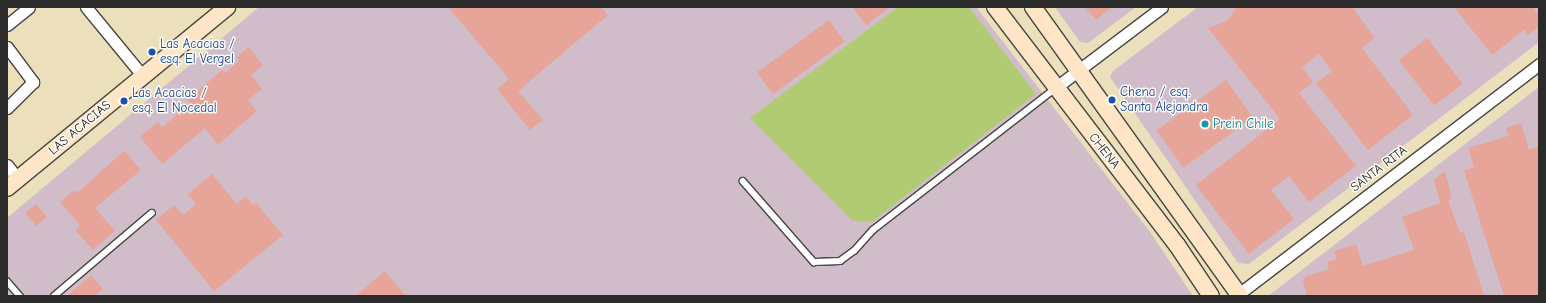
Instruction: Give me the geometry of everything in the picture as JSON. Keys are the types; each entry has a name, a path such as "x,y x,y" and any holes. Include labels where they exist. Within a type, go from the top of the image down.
{"street":[{"path":"7,26 29,7"},
{"path":"86,7 142,75"},
{"name":"LAS ACACIAS","path":"13,183 142,75 227,7"},
{"name":"CHENA","path":"995,7 1055,88 1177,245 1211,296"},
{"name":"CHENA","path":"1033,7 1238,295"},
{"path":"1055,88 1162,7"},
{"path":"7,47 33,82 7,108"},
{"name":"SANTA RITA","path":"1238,295 1539,64"},
{"path":"7,165 13,183"}],"lane":[{"path":"743,181 814,262 840,261 854,251 873,230 1055,88"},
{"path":"54,296 152,213"},
{"path":"7,281 20,296"}],"shaded area":[{"path":"259,7 976,7 1150,232 1193,296 7,296 7,218"},
{"path":"1055,7 1136,7 1088,43 1080,42"},
{"path":"1198,7 1539,7 1539,42 1249,264 1238,263 1110,77 1113,71"},
{"path":"1539,87 1539,296 1268,296"}],"green space":[{"path":"898,7 969,7 1036,94 873,221 865,222 852,220 750,118"}],"building":[{"path":"448,7 601,7 608,15 518,91 543,120 530,130 497,89 509,79"},
{"path":"852,7 890,7 866,25"},
{"path":"1085,7 1112,7 1096,20"},
{"path":"1237,7 1352,7 1375,38 1362,48 1413,115 1368,150 1316,83 1332,71 1319,54 1302,67 1313,82 1299,93 1356,166 1309,202 1289,176 1271,190 1294,219 1249,254 1196,185 1280,119 1208,28 1227,21"},
{"path":"1454,7 1533,7 1539,15 1539,26 1528,35 1524,30 1492,55"},
{"path":"829,20 845,42 773,94 757,72"},
{"path":"1427,38 1463,84 1434,106 1399,60"},
{"path":"249,47 263,65 251,75 262,89 248,100 257,111 218,145 205,128 162,164 140,137 158,122 162,127 190,104 187,100 222,70 225,73 239,61 237,57"},
{"name":"Prein Chile","path":"1226,80 1253,117 1183,168 1156,131"},
{"path":"1521,123 1529,150 1539,146 1539,296 1504,296 1464,171 1474,167 1468,148 1508,136 1506,128"},
{"path":"124,151 141,170 95,208 115,231 93,250 75,230 80,225 60,202 74,190 77,193"},
{"path":"1445,171 1452,199 1440,203 1434,180"},
{"path":"212,174 237,204 246,196 253,205 256,203 283,235 214,291 156,220 174,205 183,215 196,204 188,194"},
{"path":"1448,200 1460,233 1464,232 1484,296 1307,296 1303,281 1306,276 1329,269 1327,262 1337,259 1334,251 1356,244 1363,266 1414,250 1402,217"},
{"path":"36,204 47,217 36,226 25,213"},
{"path":"385,271 406,296 356,296"},
{"path":"91,275 103,289 94,296 67,296"}],"place":[{"name":"Las Acacias / esq. El Vergel","path":"152,52"},
{"name":"Chena / esq. Santa Alejandra","path":"1112,100"},
{"name":"Las Acacias / esq. El Nocedal","path":"124,101"},
{"name":"Prein Chile","path":"1205,124"}]}
